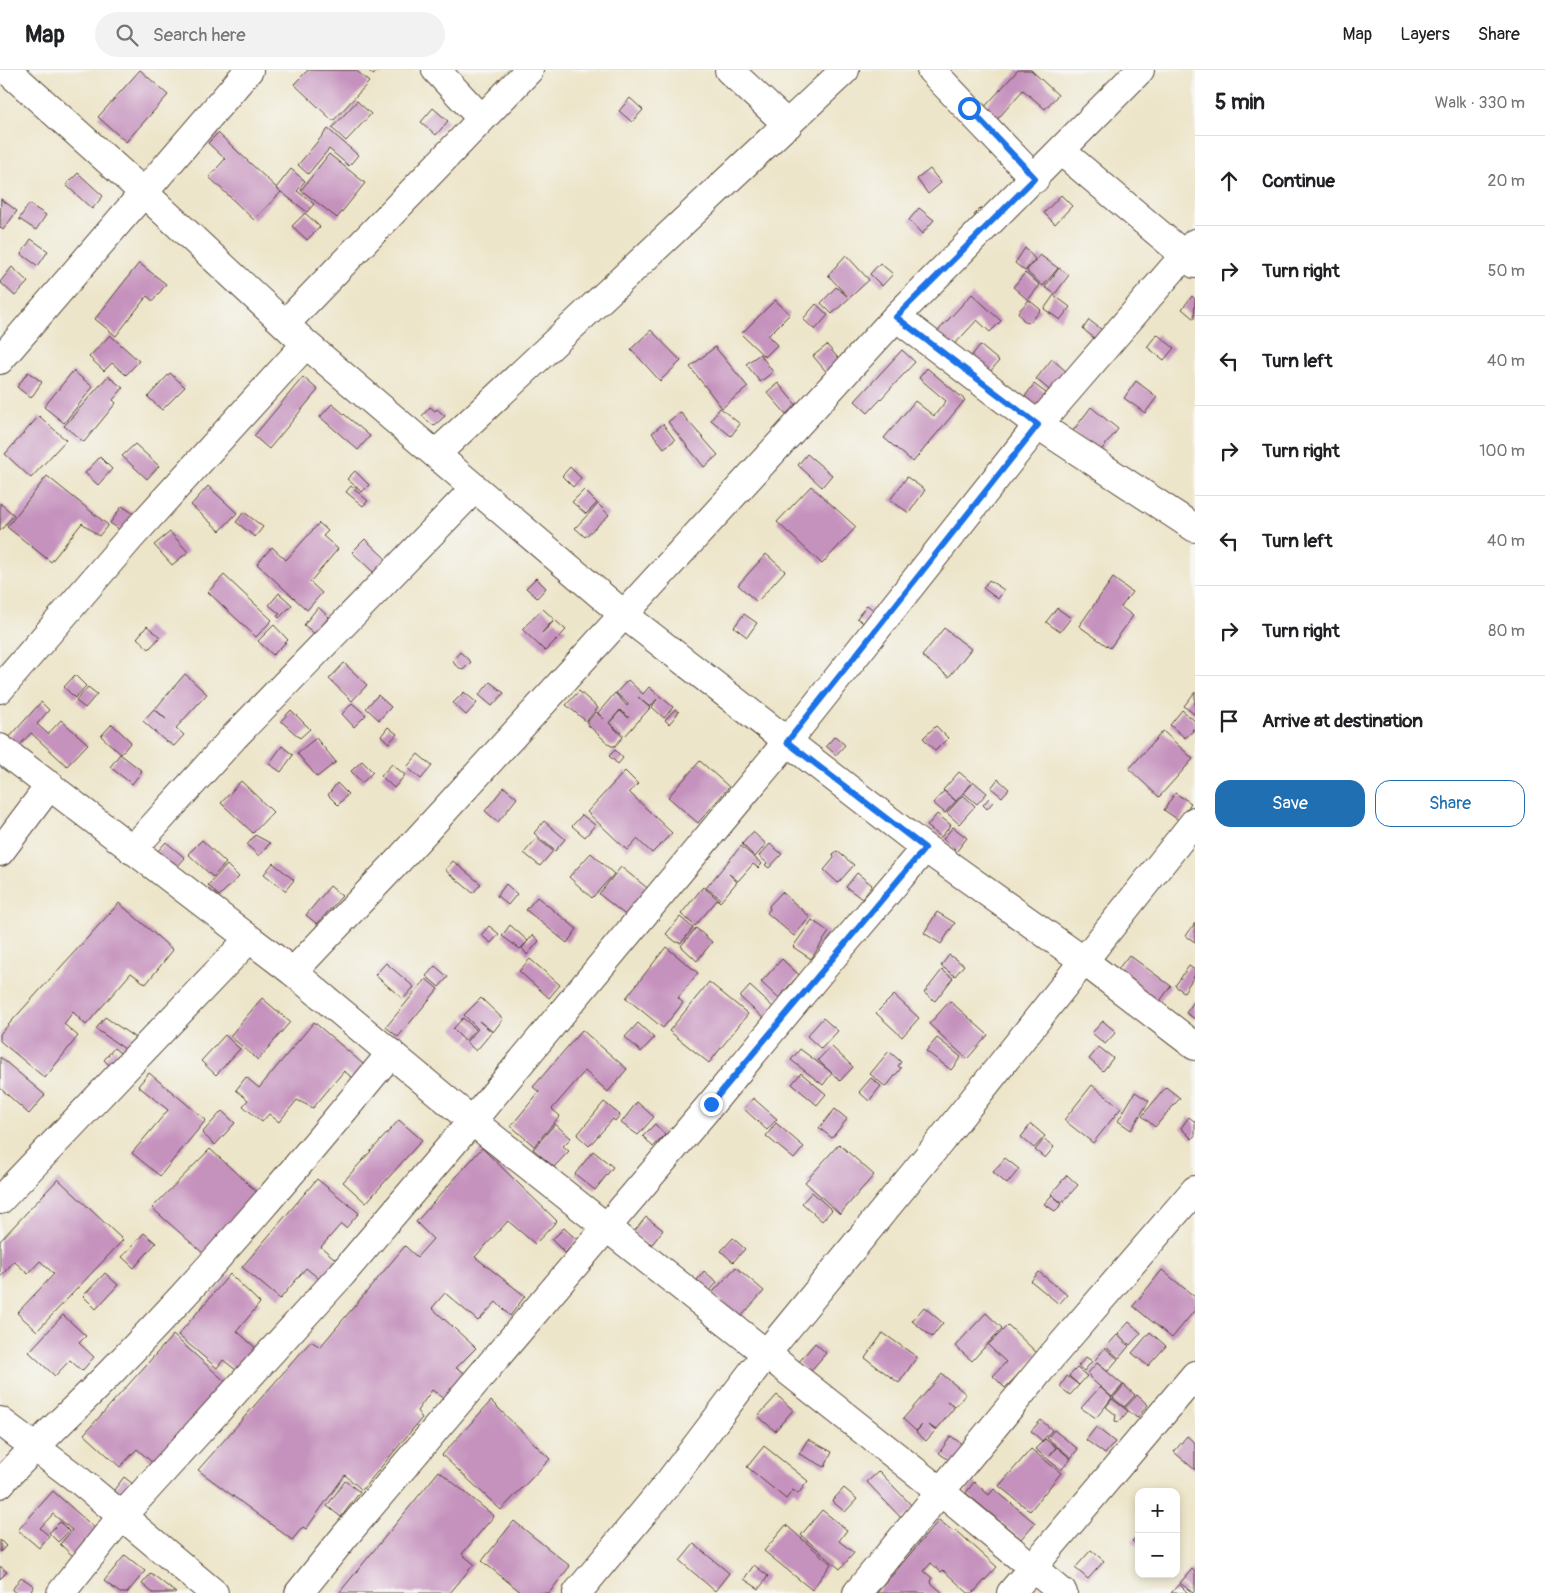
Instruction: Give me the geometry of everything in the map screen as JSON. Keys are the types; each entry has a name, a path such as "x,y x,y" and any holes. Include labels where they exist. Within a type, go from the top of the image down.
{"street":[{"path":"7,70 143,192 306,344 623,614 925,848 1084,961 1195,1046"},
{"path":"0,360 249,70"},
{"path":"436,70 481,118"},
{"path":"285,324 529,70"},
{"path":"729,70 788,125"},
{"path":"436,454 845,70"},
{"path":"931,70 1035,178"},
{"path":"293,972 399,860 896,317 1140,70"},
{"path":"61,1593 122,1516 342,1274 472,1121 787,742 1038,425 1191,254 1061,151"},
{"path":"896,317 1038,425 1195,528"},
{"path":"0,689 130,538 306,344"},
{"path":"132,850 234,737 347,618 475,488"},
{"path":"0,748 293,972 472,1121 940,1492 1063,1593"},
{"path":"0,852 50,785"},
{"path":"577,1593 669,1482 766,1355 1195,821"},
{"path":"299,1593 925,848"},
{"path":"0,1200 249,939"},
{"path":"0,1484 34,1446 109,1374 202,1273 302,1162 391,1053"},
{"path":"857,1593 1195,1190"},
{"path":"1010,1593 1195,1374"},
{"path":"0,1421 122,1516 214,1593"}],"building":[{"path":"140,70 168,95 126,142 98,117"},
{"path":"308,70 356,70 369,82 333,121 294,84"},
{"path":"368,70 379,70 373,75"},
{"path":"1018,70 1031,70 1058,95 1045,109 1023,90 995,122 982,110"},
{"path":"630,98 643,110 632,122 619,111"},
{"path":"357,101 371,114 346,141 332,128"},
{"path":"433,108 448,121 436,135 421,122"},
{"path":"328,129 358,155 349,166 329,149 308,174 298,165"},
{"path":"218,133 281,192 254,220 209,177 225,159 208,143"},
{"path":"329,154 365,183 337,218 301,190"},
{"path":"291,169 305,181 297,191 314,204 307,212 276,188"},
{"path":"930,169 941,183 928,194 917,179"},
{"path":"78,173 103,196 92,209 66,185"},
{"path":"1061,195 1072,206 1055,224 1044,213"},
{"path":"1,199 17,211 3,230 0,227"},
{"path":"29,204 46,215 36,230 19,219"},
{"path":"919,208 934,220 922,234 909,220"},
{"path":"981,208 989,215 980,220 974,215"},
{"path":"305,213 320,227 307,240 292,226"},
{"path":"31,239 48,251 38,266 21,254"},
{"path":"1025,248 1035,259 1025,271 1015,263"},
{"path":"846,255 869,280 832,314 821,303 836,287 847,296 828,275"},
{"path":"1040,255 1058,268 1043,286 1027,270"},
{"path":"139,263 166,284 153,301 147,296 116,336 95,319"},
{"path":"880,263 893,274 882,286 870,274"},
{"path":"12,267 28,282 15,296 0,282"},
{"path":"1059,268 1069,275 1055,294 1045,287"},
{"path":"1025,273 1040,285 1028,300 1013,287"},
{"path":"972,294 1001,321 990,332 977,320 952,347 937,332"},
{"path":"1054,295 1070,307 1060,320 1044,309"},
{"path":"1192,296 1195,299 1194,319 1182,309"},
{"path":"775,300 790,314 768,336 777,345 765,357 741,334"},
{"path":"1029,300 1041,310 1029,323 1023,320 1018,312"},
{"path":"816,304 828,315 815,330 803,319"},
{"path":"1089,320 1102,330 1094,338 1083,329"},
{"path":"651,330 681,361 660,381 631,349"},
{"path":"1157,334 1174,348 1164,360 1147,347"},
{"path":"110,335 139,361 126,375 112,363 104,371 89,357"},
{"path":"827,345 843,364 829,375 813,356"},
{"path":"980,345 999,361 989,373 970,358"},
{"path":"715,347 748,387 722,408 690,367"},
{"path":"902,350 915,362 868,413 855,401"},
{"path":"760,354 773,372 760,382 746,364"},
{"path":"1052,359 1067,372 1052,392 1036,379"},
{"path":"927,368 965,400 913,462 884,438 915,401 934,416 946,401 919,378"},
{"path":"73,371 93,387 64,423 44,407"},
{"path":"28,372 42,382 31,398 17,387"},
{"path":"170,373 185,387 162,410 148,397"},
{"path":"108,376 123,388 113,400 116,403 84,442 64,426"},
{"path":"303,377 318,390 269,449 254,436"},
{"path":"1136,381 1157,397 1145,413 1124,398"},
{"path":"778,383 796,405 786,414 767,392"},
{"path":"1034,384 1050,396 1040,410 1024,398"},
{"path":"332,404 370,436 358,450 320,417"},
{"path":"430,407 435,411 437,409 445,416 434,426 422,416"},
{"path":"1091,407 1118,429 1099,453 1072,432"},
{"path":"720,408 740,424 731,436 711,420"},
{"path":"680,412 718,455 704,467 668,422"},
{"path":"39,416 66,440 31,478 5,454"},
{"path":"663,424 675,440 664,448 652,433"},
{"path":"135,444 159,466 147,479 122,456"},
{"path":"807,454 832,475 822,487 798,465"},
{"path":"100,457 112,469 98,485 85,473"},
{"path":"570,467 581,478 573,487 562,476"},
{"path":"355,471 369,485 362,492 347,479"},
{"path":"47,476 108,525 99,536 82,523 51,562 7,527"},
{"path":"907,477 925,490 909,513 890,500"},
{"path":"208,486 237,513 220,531 191,505"},
{"path":"351,486 368,501 363,506 346,492"},
{"path":"811,486 856,527 822,564 777,522"},
{"path":"584,490 597,503 586,514 572,502"},
{"path":"0,503 14,515 0,531"},
{"path":"598,504 609,515 585,537 575,528"},
{"path":"122,506 134,514 122,531 110,523"},
{"path":"244,512 263,527 255,537 236,522"},
{"path":"319,523 328,531 323,536 338,549 310,582 322,593 307,610 257,564 272,547 286,560"},
{"path":"170,532 188,552 172,565 154,545"},
{"path":"365,539 387,560 374,573 352,552"},
{"path":"766,554 785,571 757,602 738,585"},
{"path":"224,575 272,620 256,637 208,592"},
{"path":"536,578 546,588 537,598 526,588"},
{"path":"1113,578 1132,592 1121,607 1133,616 1110,648 1079,626"},
{"path":"989,580 1004,590 998,599 983,588"},
{"path":"279,593 292,605 279,618 277,616 280,614 269,605"},
{"path":"867,605 882,617 871,629 857,618"},
{"path":"318,607 329,617 315,634 304,625"},
{"path":"1057,608 1071,618 1060,632 1046,622"},
{"path":"543,609 554,619 542,633 555,620 566,630 545,651 522,629"},
{"path":"744,614 757,623 747,637 734,627"},
{"path":"274,625 288,640 273,655 258,641"},
{"path":"147,626 160,637 149,649 137,638"},
{"path":"944,628 971,649 949,677 922,656"},
{"path":"460,652 471,662 463,670 455,665 453,660"},
{"path":"344,663 367,685 352,701 329,679"},
{"path":"185,674 207,694 176,728 184,735 174,746 164,740 143,721 154,709 166,719 155,709"},
{"path":"75,675 86,686 75,698 64,687"},
{"path":"628,680 643,694 649,687 673,707 664,718 652,707 657,699 650,707 638,697 650,708 625,736 609,723 623,737 615,746 611,746 588,725 588,721 596,712 604,719 598,713 615,693 627,706 628,704 616,693"},
{"path":"490,682 504,693 492,706 479,695"},
{"path":"88,687 97,694 85,708 76,701"},
{"path":"579,691 598,708 586,721 566,705"},
{"path":"464,692 477,703 466,715 453,703"},
{"path":"1195,692 1195,715 1184,706"},
{"path":"378,695 391,707 379,720 366,708"},
{"path":"41,702 49,710 37,724 48,734 61,720 88,744 67,766 31,733 18,747 8,739"},
{"path":"352,703 366,715 354,727 342,714"},
{"path":"675,709 679,712 669,724 665,720"},
{"path":"291,710 310,729 300,738 281,721"},
{"path":"1182,710 1195,721 1195,731 1192,729 1193,731 1185,738 1170,725"},
{"path":"112,724 131,742 121,754 101,736"},
{"path":"936,726 948,738 935,751 923,738"},
{"path":"388,727 397,734 389,743 381,736"},
{"path":"1163,731 1193,759 1159,797 1129,769"},
{"path":"835,736 845,745 836,755 826,746"},
{"path":"316,738 336,762 317,777 297,753"},
{"path":"282,746 293,755 281,772 269,764"},
{"path":"615,750 623,758 618,764 609,756"},
{"path":"120,754 142,771 132,784 110,767"},
{"path":"418,754 432,766 421,779 407,767"},
{"path":"362,761 373,772 362,783 351,771"},
{"path":"700,761 729,787 698,823 668,797"},
{"path":"392,764 405,775 394,788 381,776"},
{"path":"625,771 638,784 629,792 672,833 652,853 637,839 627,850 587,812"},
{"path":"959,772 972,783 956,801 943,790"},
{"path":"998,779 1009,789 1002,797 991,788"},
{"path":"241,781 273,812 253,833 221,803"},
{"path":"974,782 987,793 977,804 964,793"},
{"path":"337,783 348,794 338,805 328,795"},
{"path":"504,787 517,798 498,822 485,811"},
{"path":"944,791 956,801 945,813 933,803"},
{"path":"1175,793 1191,803 1180,821 1164,810"},
{"path":"963,795 975,806 959,824 947,813"},
{"path":"989,798 993,802 987,809 983,805"},
{"path":"937,814 951,825 941,837 927,826"},
{"path":"582,815 595,825 585,837 572,826"},
{"path":"544,821 565,839 555,851 534,833"},
{"path":"953,827 967,838 956,852 943,839"},
{"path":"753,832 766,844 755,857 742,844"},
{"path":"255,835 270,843 259,856 247,845"},
{"path":"537,838 553,851 540,866 524,853"},
{"path":"202,840 226,863 213,877 188,854"},
{"path":"166,842 185,858 168,877 149,861"},
{"path":"770,844 782,854 769,868 765,865 767,863 759,856"},
{"path":"741,846 762,864 758,868 753,864 738,881 729,874 737,882 720,902 718,900 720,898 706,888"},
{"path":"837,851 854,865 838,883 824,870 834,858 833,854"},
{"path":"591,853 614,874 592,898 569,877"},
{"path":"453,861 481,884 473,893 445,870"},
{"path":"273,863 294,880 285,891 264,874"},
{"path":"227,865 239,877 219,896 208,885"},
{"path":"621,867 651,891 629,918 599,894"},
{"path":"857,873 872,885 862,899 846,887"},
{"path":"506,884 517,894 508,905 497,896"},
{"path":"330,886 342,896 317,924 306,915"},
{"path":"703,887 718,899 695,926 681,914"},
{"path":"782,892 810,917 794,936 767,913 770,909 769,906"},
{"path":"537,897 577,929 567,943 526,910"},
{"path":"119,903 173,950 146,984 131,973 86,1025 73,1012 64,1024 78,1036 45,1078 0,1041 0,1034"},
{"path":"937,912 955,923 941,944 924,933"},
{"path":"680,917 693,928 681,943 676,942 666,934"},
{"path":"812,920 829,932 811,959 793,947"},
{"path":"1195,923 1195,942 1186,936"},
{"path":"510,925 528,941 520,949 502,936"},
{"path":"489,926 499,934 491,943 481,935"},
{"path":"696,928 712,942 697,961 681,946"},
{"path":"533,935 539,941 527,955 522,948"},
{"path":"666,947 698,973 678,998 683,1003 663,1028 626,998"},
{"path":"949,955 964,965 955,976 941,966"},
{"path":"1129,955 1171,986 1154,1009 1111,978"},
{"path":"530,959 560,985 549,998 519,971"},
{"path":"782,959 799,975 778,998 761,982"},
{"path":"386,963 414,987 403,999 375,975"},
{"path":"435,966 448,977 439,987 426,976"},
{"path":"1189,966 1195,970 1195,975 1184,992 1175,986"},
{"path":"942,970 953,978 935,1001 924,993"},
{"path":"426,979 438,989 398,1037 386,1027"},
{"path":"709,982 748,1014 709,1063 669,1031"},
{"path":"750,986 774,1008 764,1019 740,997"},
{"path":"894,995 919,1018 902,1037 876,1013"},
{"path":"262,998 290,1022 258,1060 230,1036"},
{"path":"481,998 503,1019 493,1032 479,1021 492,1032 476,1051 466,1042 478,1029 464,1015"},
{"path":"1195,1000 1195,1019 1186,1013"},
{"path":"950,1001 988,1035 967,1059 929,1024"},
{"path":"105,1017 137,1039 128,1051 96,1029"},
{"path":"463,1018 476,1029 465,1041 453,1029"},
{"path":"823,1018 838,1031 821,1049 807,1036"},
{"path":"1103,1021 1116,1032 1105,1044 1092,1033"},
{"path":"314,1022 369,1069 358,1082 344,1071 313,1108 297,1100 279,1122 269,1114 262,1122 243,1106 248,1100 236,1090 246,1077 259,1088"},
{"path":"638,1023 654,1038 641,1052 625,1037"},
{"path":"582,1030 627,1069 608,1092 585,1071 552,1109 560,1116 534,1146 511,1126 539,1092 533,1087"},
{"path":"225,1035 240,1049 216,1075 201,1061"},
{"path":"937,1038 961,1057 951,1070 926,1051"},
{"path":"831,1046 853,1067 840,1081 818,1060"},
{"path":"1099,1047 1113,1058 1103,1071 1089,1059"},
{"path":"114,1048 125,1057 113,1069 104,1060"},
{"path":"800,1049 832,1073 823,1085 791,1060"},
{"path":"889,1051 901,1062 898,1066 901,1068 886,1087 870,1074"},
{"path":"0,1057 45,1095 29,1114 0,1088"},
{"path":"149,1073 206,1120 160,1176 132,1153 168,1110 138,1086"},
{"path":"801,1073 826,1094 817,1105 792,1084"},
{"path":"871,1078 881,1086 869,1101 859,1092"},
{"path":"1092,1085 1121,1108 1093,1143 1064,1120"},
{"path":"1166,1087 1180,1098 1155,1127 1142,1116"},
{"path":"1135,1092 1149,1101 1131,1130 1118,1121"},
{"path":"753,1098 777,1119 767,1130 744,1109"},
{"path":"604,1102 620,1115 615,1121 613,1119 589,1146 577,1135"},
{"path":"637,1102 654,1117 638,1135 621,1123"},
{"path":"835,1109 847,1119 832,1138 819,1128"},
{"path":"222,1111 235,1123 215,1145 202,1133"},
{"path":"1189,1117 1195,1122 1195,1135 1192,1139 1181,1128"},
{"path":"399,1120 422,1140 366,1203 343,1182"},
{"path":"776,1123 804,1147 794,1159 766,1136"},
{"path":"555,1124 571,1138 563,1146 569,1151 554,1167 533,1149"},
{"path":"655,1124 665,1135 653,1147 643,1136"},
{"path":"1031,1124 1045,1136 1034,1148 1021,1137"},
{"path":"1044,1139 1054,1147 1045,1158 1035,1150"},
{"path":"839,1144 874,1175 840,1214 805,1182"},
{"path":"482,1148 557,1221 535,1244 508,1221 475,1257 525,1296 510,1316 496,1302 478,1321 445,1293 432,1308 476,1348 456,1368 465,1373 445,1399 432,1390 417,1411 422,1418 362,1490 345,1475 306,1529 303,1527 292,1540 198,1470 311,1341 320,1347 405,1246 417,1257 433,1239 416,1222"},
{"path":"210,1149 258,1193 205,1255 152,1208"},
{"path":"593,1151 613,1167 595,1190 575,1174"},
{"path":"1005,1158 1019,1169 1007,1184 993,1172"},
{"path":"1067,1175 1078,1185 1062,1203 1051,1194"},
{"path":"58,1179 123,1240 37,1331 17,1313 54,1274 40,1261 28,1274 14,1261 0,1277 0,1241"},
{"path":"317,1179 359,1213 346,1228 341,1224 321,1247 340,1263 324,1283 306,1268 280,1299 242,1267"},
{"path":"812,1192 832,1210 822,1221 802,1203"},
{"path":"1052,1195 1062,1204 1055,1211 1044,1204"},
{"path":"646,1217 663,1230 650,1247 633,1233"},
{"path":"564,1228 577,1240 565,1253 552,1240"},
{"path":"144,1233 156,1243 134,1268 122,1257"},
{"path":"733,1238 745,1249 733,1262 721,1251"},
{"path":"736,1267 764,1291 740,1318 712,1293"},
{"path":"1162,1270 1195,1297 1195,1310 1172,1338 1133,1306"},
{"path":"704,1271 717,1282 701,1302 688,1292"},
{"path":"1039,1272 1067,1295 1059,1304 1031,1281"},
{"path":"105,1273 118,1285 96,1309 83,1296"},
{"path":"230,1274 260,1303 237,1331 260,1352 240,1373 223,1360 217,1368 178,1335"},
{"path":"924,1307 943,1323 932,1337 912,1321"},
{"path":"986,1313 1002,1328 972,1361 955,1346"},
{"path":"63,1315 86,1336 79,1343 94,1357 82,1371 70,1360 55,1376 29,1352"},
{"path":"1129,1322 1141,1333 1130,1345 1118,1334"},
{"path":"1008,1325 1038,1354 1005,1388 993,1376 1006,1362 988,1345"},
{"path":"1150,1332 1166,1346 1148,1366 1132,1353"},
{"path":"883,1333 917,1357 899,1383 865,1358"},
{"path":"173,1335 228,1384 155,1465 137,1449 120,1467 84,1434"},
{"path":"1117,1335 1129,1346 1119,1358 1106,1347"},
{"path":"815,1343 826,1353 809,1373 798,1363"},
{"path":"1105,1348 1118,1359 1108,1371 1095,1360"},
{"path":"1086,1357 1092,1361 1084,1371 1078,1366"},
{"path":"1097,1363 1123,1385 1112,1397 1091,1379 1088,1373"},
{"path":"1077,1368 1087,1376 1079,1385 1069,1376"},
{"path":"942,1374 966,1394 955,1407 947,1401 954,1408 936,1430 929,1425 935,1431 926,1441 916,1432 922,1425 916,1431 903,1419"},
{"path":"1067,1376 1079,1385 1070,1395 1060,1387"},
{"path":"1124,1385 1135,1395 1124,1407 1113,1398"},
{"path":"1100,1387 1112,1398 1096,1418 1081,1408"},
{"path":"777,1395 793,1410 775,1431 758,1416"},
{"path":"1137,1395 1148,1405 1137,1418 1125,1408"},
{"path":"1112,1399 1128,1411 1119,1422 1115,1421 1116,1415 1106,1407"},
{"path":"491,1401 550,1459 501,1510 442,1455"},
{"path":"1041,1420 1052,1430 1042,1441 1031,1431"},
{"path":"1096,1427 1115,1442 1105,1454 1086,1440"},
{"path":"1054,1430 1078,1449 1071,1458 1047,1438"},
{"path":"951,1436 967,1448 954,1464 939,1453"},
{"path":"1187,1436 1195,1443 1195,1470 1174,1452"},
{"path":"808,1439 832,1452 825,1467 799,1454"},
{"path":"1045,1439 1056,1447 1050,1455 1057,1447 1071,1459 1061,1470 1035,1449"},
{"path":"764,1446 808,1481 798,1494 793,1490 786,1499 747,1467"},
{"path":"1031,1449 1061,1473 1030,1511 999,1486"},
{"path":"439,1471 494,1516 462,1554 474,1564 450,1593 339,1593"},
{"path":"879,1471 914,1508 902,1519 867,1482"},
{"path":"124,1477 138,1488 123,1506 110,1495"},
{"path":"345,1481 360,1492 341,1517 327,1506"},
{"path":"974,1482 989,1495 994,1489 1035,1523 1021,1539 966,1493"},
{"path":"844,1488 857,1499 845,1512 832,1501"},
{"path":"53,1491 97,1530 74,1557 60,1544 72,1530 53,1514 40,1528 49,1536 39,1548 18,1530"},
{"path":"822,1510 847,1530 839,1541 854,1553 840,1569 801,1535"},
{"path":"939,1520 954,1532 956,1530 997,1567 973,1593 968,1593 943,1570 941,1572 931,1563 924,1571 932,1578 931,1583 943,1593 877,1593"},
{"path":"514,1521 570,1566 549,1593 522,1593 482,1561"},
{"path":"60,1522 69,1531 58,1542 49,1533"},
{"path":"786,1525 831,1564 812,1590 764,1551"},
{"path":"0,1540 6,1546 0,1552"},
{"path":"694,1544 729,1573 715,1591 680,1561"},
{"path":"1091,1550 1104,1561 1088,1579 1075,1568"},
{"path":"125,1555 145,1571 127,1593 120,1593 104,1581"},
{"path":"754,1565 768,1576 759,1589 744,1579"},
{"path":"0,1566 7,1572 0,1579"},
{"path":"1192,1569 1195,1572 1195,1590 1193,1593 1180,1583"},
{"path":"151,1573 176,1593 153,1593 142,1584"},
{"path":"21,1577 34,1586 30,1593 16,1593 12,1590"},
{"path":"1179,1584 1188,1593 1171,1593"}],"route":[{"path":"711,1104 925,848 787,742 1038,425 896,317 1035,178 969,108"}]}
